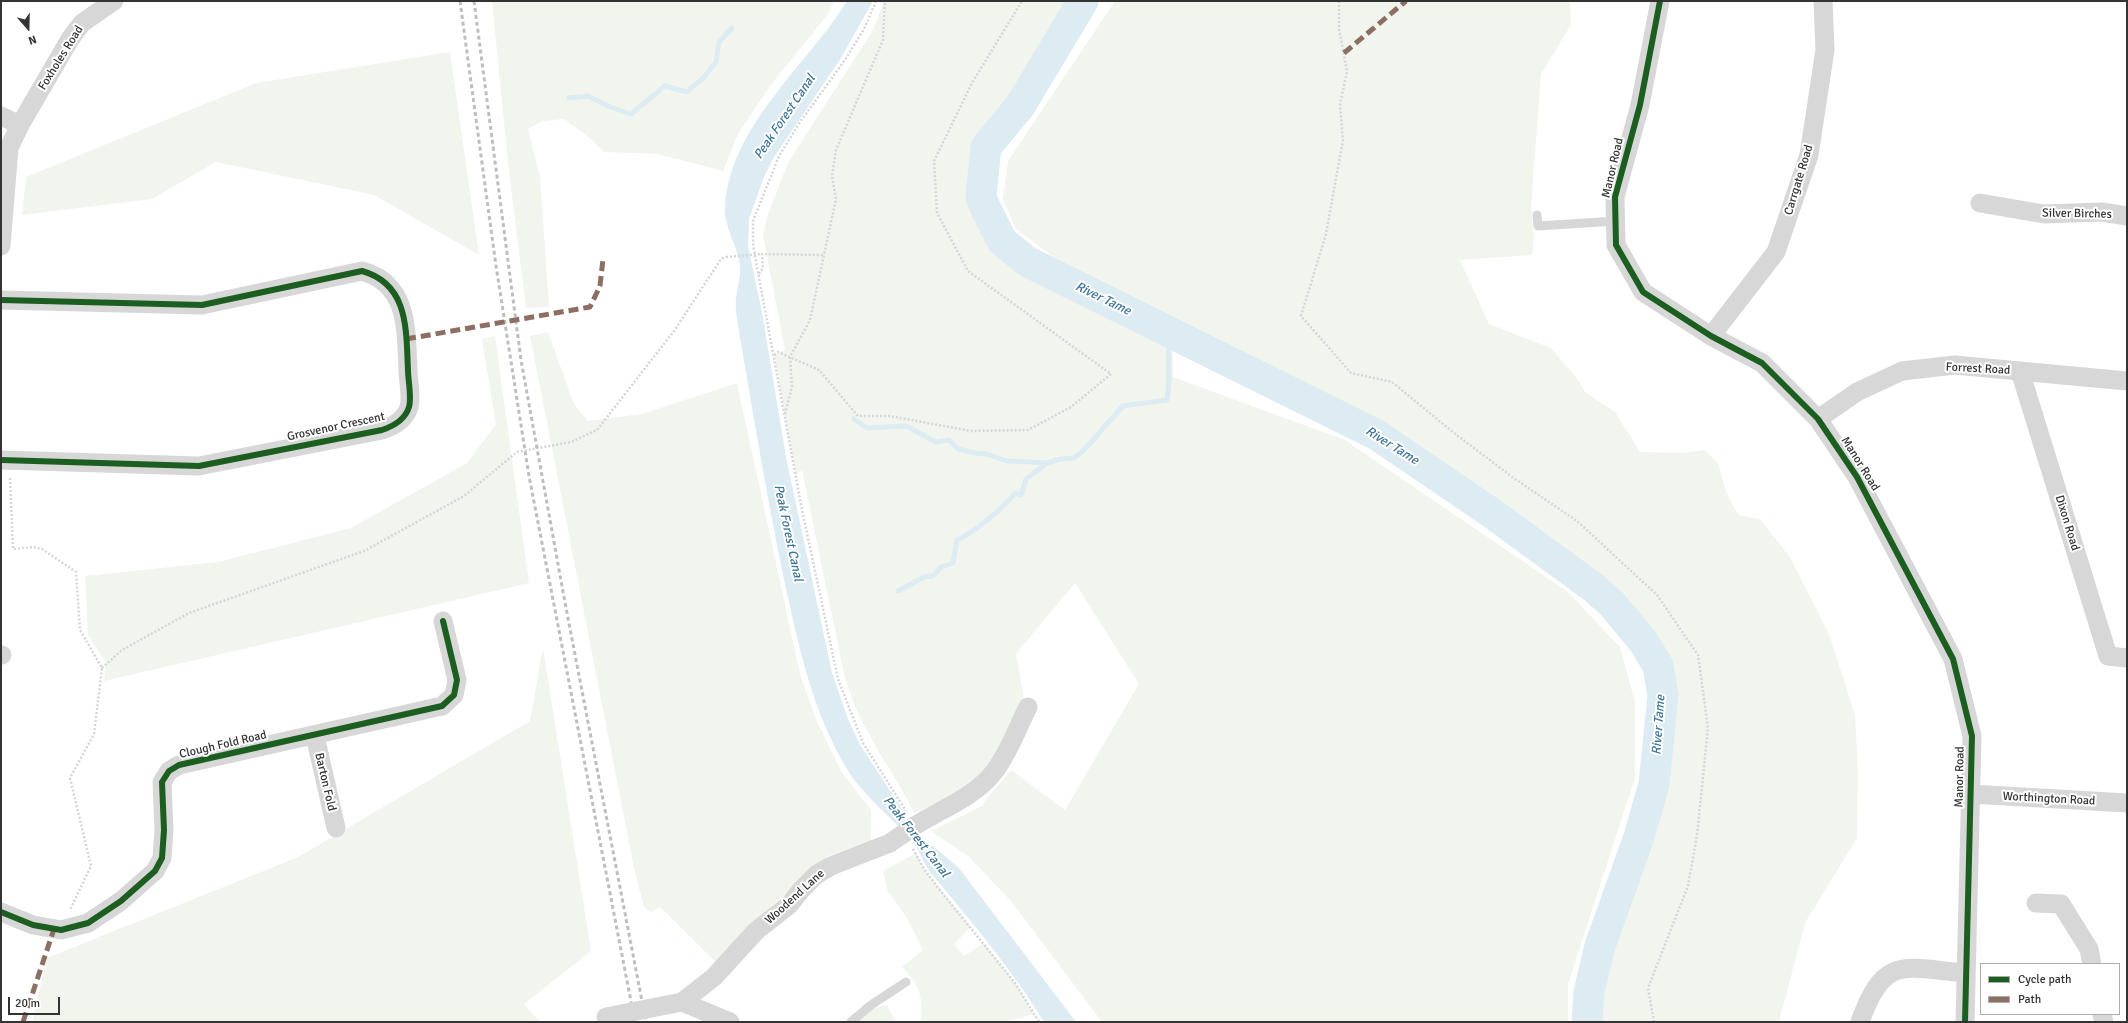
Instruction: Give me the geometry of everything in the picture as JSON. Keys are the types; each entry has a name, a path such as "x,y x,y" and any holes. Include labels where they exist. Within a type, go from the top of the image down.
{"street":[{"name":"Foxholes Road","path":"1,246 9,148 70,39 82,23 114,1"},
{"name":"Manor Road","path":"1660,1 1640,105 1615,197 1616,244 1643,292 1711,336 1762,363 1818,419 1857,477 1953,659 1972,736 1965,1022"},
{"name":"Carrgate Road","path":"1711,336 1776,252 1807,162 1825,50 1823,1"},
{"path":"1,116 20,126"},
{"name":"Silver Birches","path":"1980,203 2044,214 2102,212 2127,216"},
{"name":"Grosvenor Crescent","path":"1,300 202,305 362,271 376,275 392,289 400,305 406,340 409,406 402,419 394,426 382,430 199,466 7,460"},
{"name":"Forrest Road","path":"1818,419 1857,392 1902,371 1955,365 2127,381"},
{"name":"Dixon Road","path":"2020,371 2108,656 2127,658"},
{"name":"Clough Fold Road","path":"1,912 32,925 61,930 88,923 121,901 155,871 162,858 164,830 162,782 170,771 179,765 315,736 442,706 454,695 457,680 443,621"},
{"name":"Woodend Lane","path":"604,1020 682,1002 714,976 756,931 789,905 801,890 816,876 831,866 890,843 916,817 968,795 993,773 1011,744 1028,707"},
{"name":"Barton Fold","path":"315,736 336,828"},
{"name":"Worthington Road","path":"1971,794 2127,803"},
{"path":"2036,903 2060,904 2089,949 2092,963"},
{"path":"1860,1022 1871,995 1877,984 1886,974 1905,968 1966,973"},
{"path":"682,1002 730,1022"}],"lane":[{"path":"1537,215 1538,226 1616,221"},
{"path":"851,1022 871,1005 906,982"}],"path":[{"path":"876,1 864,29 849,54 779,156 753,221 753,245 784,416 838,679 863,743 916,817"},
{"path":"784,416 792,386 790,357 810,320 836,199 832,176 836,150 883,40 885,1"},
{"path":"774,355 778,352 819,370 858,416 889,416 971,431 1028,430 1071,407 1111,374 968,272 937,213 934,161 972,82 1022,1"},
{"path":"1339,1 1339,29 1347,71 1340,105 1342,140 1326,234 1301,316 1351,373 1392,382 1454,433 1577,521 1657,595 1698,655 1708,728 1697,835 1688,886 1648,988 1654,1022"},
{"path":"758,275 764,268 762,254"},
{"path":"102,668 122,650 189,613 364,551 464,496 517,452 571,442 597,430 674,331 721,259 726,257 762,254 823,255"},
{"path":"7,460 10,480 13,549 33,547 42,549 76,572 80,630 102,668 94,734 70,778 91,866 61,930"},
{"path":"908,844 939,889 1015,983 1039,1022"}],"shaded area":[{"path":"492,1 834,1 828,14 770,86 738,134 723,171 658,154 604,152 585,134 564,119 543,121 528,129 540,177 549,307 526,308 508,163"},
{"path":"884,1 1083,1 1020,106 986,147 981,196 994,227 1002,241 1028,262 1172,333 1173,377 1345,440 1568,592 1620,647 1635,702 1635,778 1568,984 1568,1022 1102,1022 1011,901 969,857 931,831 980,807 1011,770 1065,810 1139,684 1075,583 1016,654 1026,711 993,773 933,814 928,807 914,813 862,721 844,674 802,470 796,476 774,355 785,350 763,235 767,217 788,163 873,30"},
{"path":"1115,1 1570,1 1571,25 1541,74 1531,207 1534,237 1532,255 1460,260 1489,324 1551,348 1576,377 1585,392 1615,412 1640,452 1680,453 1705,450 1718,463 1726,492 1738,515 1760,519 1790,557 1829,634 1855,715 1858,772 1857,838 1805,923 1779,1022 1587,1022 1589,992 1600,946 1639,837 1654,784 1663,695 1658,666 1643,641 1612,604 1594,588 1493,514 1377,435 1309,401 1318,391 1056,259 1015,228 1003,199 1008,161"},
{"path":"450,52 479,255 374,195 216,162 152,199 22,215 26,177 256,83"},
{"path":"548,332 574,404 588,421 642,414 737,383 800,674 815,717 841,771 871,810 871,842 828,856 799,878 782,897 749,926 722,968 660,907 651,912 644,907 634,868 530,336"},
{"path":"495,336 529,583 104,681 106,663 88,635 85,576 218,562 351,528 467,463 496,424 482,339"},
{"path":"543,648 591,951 524,1004 540,1022 32,1022 47,958 298,857 530,721"},
{"path":"916,853 924,869 971,927 954,944 964,956 984,943 1015,983 1034,1014 1005,1022 920,1022 922,1006 919,992 912,979 902,967 923,950 907,918 888,892 883,871"},
{"path":"887,1005 896,1022 851,1022 874,1008"}],"water":[{"name":"Peak Forest Canal","path":"847,1 873,1 841,58 774,157 764,177 749,219 748,246 762,312 786,457 832,673 848,719 859,743 900,806 904,816 929,846 933,846 959,868 1076,1022 1044,1022 1004,963 930,872 913,842 870,798 847,769 835,748 816,703 808,680 790,608 766,488 738,326 736,295 740,266 737,251 725,215 725,207 730,177 741,149 755,123"}],"waterway":[{"name":"River Tame","path":"1083,1 1020,106 986,147 981,196 1002,241 1028,262 1377,435 1493,514 1594,588 1612,604 1643,641 1658,666 1663,695 1654,784 1639,837 1600,946 1589,992 1587,1022"},
{"path":"569,98 588,96 610,107 631,114 665,86 687,92 704,77 716,62 719,42 732,28"},
{"path":"898,591 924,577 933,576 941,567 953,563 957,540 972,532 988,520 1015,493 1021,495 1026,479 1047,463 1060,459 1074,458 1084,450 1123,406 1167,400 1169,383 1169,331"},
{"path":"854,419 867,428 906,426 936,442 949,440 958,449 987,454 1007,461 1047,463"}],"railway":[{"path":"460,1 496,266 529,476 635,1022"},
{"path":"474,1 521,360 566,608 646,1022"}],"marked path":[{"path":"1344,53 1406,1"},
{"path":"406,339 590,307 600,286 603,259"},
{"path":"23,1022 54,929"}],"cycle path":[{"path":"1660,1 1640,105 1615,197 1616,245 1643,292 1711,336 1762,363 1818,419 1857,477 1953,659 1972,736 1965,1022"},
{"path":"1,300 202,305 362,271 377,277 389,286 397,297 402,310 407,339 410,399 409,407 405,416 391,427 382,430 199,466 1,460"},
{"path":"1,912 33,925 61,930 88,923 121,901 155,871 162,858 164,830 162,782 169,771 179,765 442,706 454,695 457,680 443,621"}]}
